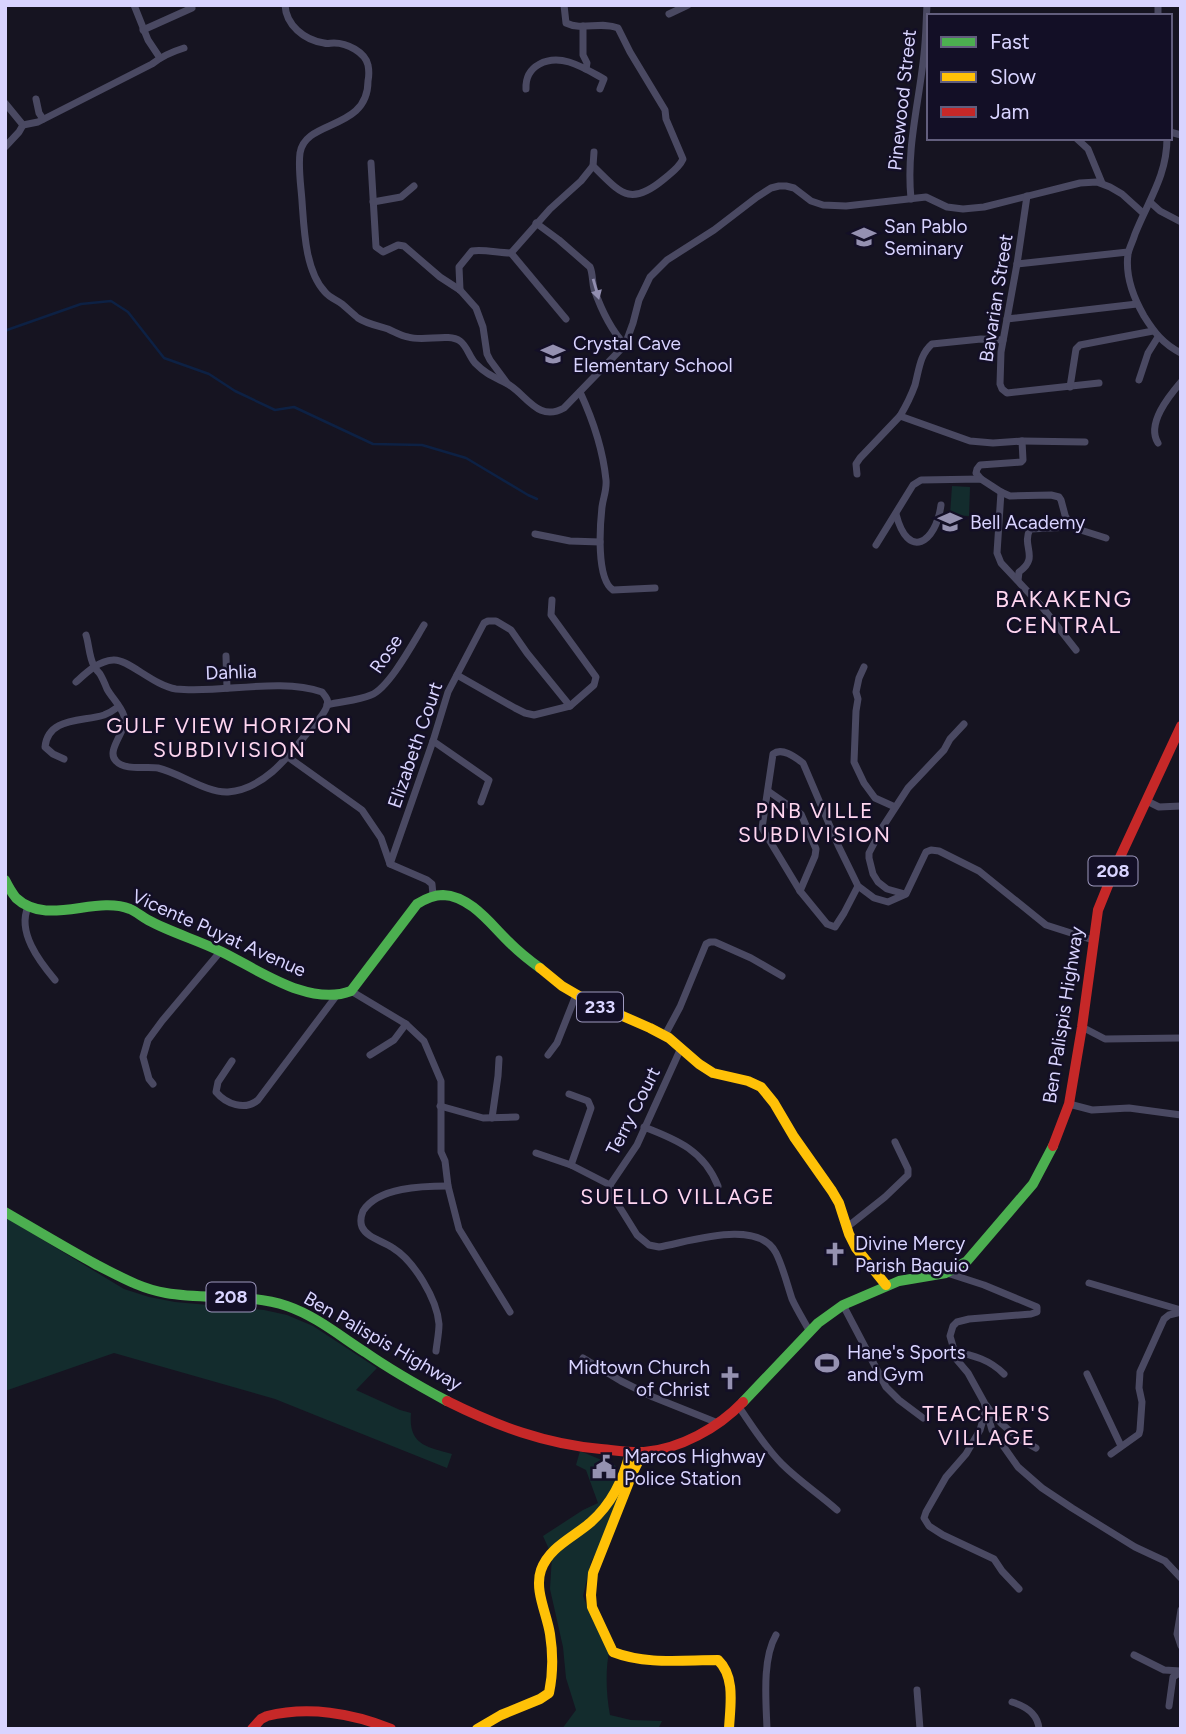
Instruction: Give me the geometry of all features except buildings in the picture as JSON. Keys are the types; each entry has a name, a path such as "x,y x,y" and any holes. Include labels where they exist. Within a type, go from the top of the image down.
{"main road":[{"name":"Ben Palispis Highway","path":"643,1452 696,1437 719,1423 738,1407 810,1332 843,1305 886,1285 946,1273 971,1257 1033,1184 1056,1141 1069,1104 1098,910 1181,726"},
{"path":"5,880 8,889 28,907"},
{"path":"351,991 408,914 424,899 433,895"},
{"name":"233","path":"433,895 452,896 485,917 526,956 576,995 665,1035 696,1062 714,1073 751,1082 765,1091 829,1185 858,1251 886,1285"},
{"name":"Vicente Puyat Avenue","path":"28,907 52,911 117,906 131,910 297,989 337,995 351,991"},
{"name":"Ben Palispis Highway","path":"5,1212 75,1254 128,1281 164,1293 255,1299 284,1304 299,1310 415,1383 509,1429 554,1443 630,1452"},
{"path":"477,1729 549,1693 550,1630 540,1592 540,1575 555,1549 591,1522 608,1502 625,1470 630,1452"},
{"name":"208","path":"630,1452 643,1452"},
{"path":"643,1452 593,1573 592,1607 613,1652 618,1655 644,1659 718,1660 723,1663 730,1688 729,1729"},
{"path":"252,1729 281,1714 323,1712 360,1718 391,1729"}],"street":[{"path":"134,5 143,30 160,58"},
{"path":"285,5 287,18 305,36 325,43 346,45 358,51 368,65 369,85 366,97 357,110 346,119 318,131 304,141 301,147 304,235 316,279 325,293 338,300 360,320 410,338 427,340 446,337 461,341 470,357 486,373 507,383"},
{"path":"564,5 566,23 572,26 603,24 618,27 665,110 666,119 684,159 679,167 656,186 636,195 619,192 593,166"},
{"path":"669,14 688,5"},
{"name":"Pinewood Street","path":"911,199 909,179 912,133 925,51 927,5"},
{"path":"143,30 192,8"},
{"path":"583,26 586,69"},
{"path":"5,147 23,125 38,122 184,48"},
{"path":"526,89 526,78 536,66 561,60 604,79 600,89"},
{"path":"36,99 43,119"},
{"path":"5,103 23,125"},
{"path":"1078,140 1088,149 1102,183"},
{"path":"1167,140 1162,176 1143,213 1128,252 1127,268 1137,304 1156,334 1169,347 1181,353"},
{"path":"511,253 536,223 581,181 593,166 594,152"},
{"path":"371,163 376,247 383,252 398,245 404,246 440,277 460,290 476,308 483,327 487,354 495,369 524,398 541,410 553,413 564,408 625,345 639,300 650,277 667,260 771,188 794,188 811,201 823,205 926,197 963,209 984,207 1080,183 1097,182 1122,194 1143,213"},
{"path":"373,202 401,197 414,187"},
{"name":"Bavarian Street","path":"1027,196 1001,352 1000,384 1007,393 1099,383"},
{"path":"1150,202 1160,211 1181,222"},
{"path":"536,223 590,267 594,288 606,316 625,345"},
{"path":"460,290 459,267 471,251 511,253"},
{"path":"1017,264 1128,252"},
{"path":"511,253 566,319"},
{"path":"1007,319 1137,304"},
{"path":"1139,380 1156,334"},
{"path":"1070,387 1076,349 1080,345 1156,334"},
{"path":"857,474 856,464 860,458 900,416 907,404 923,354 932,344 982,339 1003,340"},
{"path":"1158,443 1154,435 1156,424 1168,397 1181,382"},
{"path":"580,392 596,434 607,481 600,542 606,582 609,588 619,590 655,588"},
{"path":"900,416 970,441 1085,442"},
{"path":"1022,442 1021,463 980,465 976,473 981,479 1010,496 1059,497 1071,527"},
{"path":"876,545 913,485 925,479 981,479"},
{"path":"1001,492 997,553 1001,564 1043,608 1076,650"},
{"path":"896,514 907,538 919,542 928,539 932,533 941,505"},
{"path":"1018,581 1019,572 1029,562 1028,531 1038,527 1071,527 1106,538"},
{"path":"535,534 570,541 600,542"},
{"path":"457,675 484,623 496,621 511,630 570,706 594,685 596,677 551,615 552,600"},
{"name":"Rose","path":"327,705 370,696 377,692 389,679 424,625"},
{"path":"86,635 94,667 124,718 123,730 113,749 114,758 123,766 156,768 218,791 244,788 272,772 288,757 327,705"},
{"path":"226,656 227,688"},
{"name":"Dahlia","path":"94,667 109,660 118,660 168,688 311,688 325,695 327,705"},
{"path":"76,682 94,667"},
{"path":"864,667 856,692 855,762 864,783 875,798 895,807"},
{"name":"Elizabeth Court","path":"390,864 448,692 457,675 525,713 534,715 570,706"},
{"path":"64,759 45,747 53,730 66,723 102,715 118,707"},
{"path":"906,894 887,889 878,882 873,874 869,853 908,788 964,724"},
{"path":"433,741 489,780 481,802"},
{"path":"858,886 835,927 827,923 800,891 762,828 773,754 776,751 803,763 858,886 874,898 887,902 906,894 926,852 939,851 979,871 1046,925 1093,940"},
{"path":"288,757 362,810 381,838 390,864 427,880 432,884 433,895"},
{"path":"768,791 801,814 816,849 800,891"},
{"path":"1147,802 1159,807 1181,806"},
{"path":"28,907 25,928 41,962 55,980"},
{"path":"665,1035 680,1007 706,944 716,942 782,976"},
{"path":"153,1084 143,1057 148,1040 220,952"},
{"path":"351,991 406,1024 424,1041 441,1081 441,1152 456,1220 464,1238 510,1312"},
{"path":"232,1061 218,1082 215,1092 222,1099 234,1104 253,1104 337,995"},
{"path":"548,1055 557,1042 576,995"},
{"path":"370,1055 394,1040 406,1024"},
{"path":"1082,1027 1105,1039 1181,1038"},
{"name":"Terry Court","path":"681,1048 637,1145 610,1185 614,1198 637,1235 649,1245 659,1247 731,1234 747,1235 768,1242 776,1254 793,1301 810,1332"},
{"path":"492,1118 499,1059"},
{"path":"569,1094 588,1101 590,1105 571,1165"},
{"path":"1069,1104 1092,1110 1129,1108 1181,1115"},
{"path":"440,1106 475,1116 516,1117"},
{"path":"644,1127 680,1142 701,1157 718,1186"},
{"path":"846,1228 886,1197 908,1175 908,1169 895,1142"},
{"path":"536,1153 571,1165 610,1185"},
{"path":"436,1351 439,1323 432,1300 422,1281 406,1259 367,1233 360,1220 368,1205 388,1193 448,1186"},
{"path":"946,1273 1037,1307 1035,1313 1031,1314 957,1322 950,1336 957,1360 968,1373 984,1402 1001,1424 1036,1448"},
{"path":"1089,1283 1181,1311"},
{"path":"843,1305 886,1387 923,1418"},
{"path":"1111,1454 1135,1437 1140,1430 1140,1372 1164,1319 1181,1311"},
{"path":"954,1352 982,1358 1004,1374"},
{"path":"583,1358 653,1398 719,1423"},
{"path":"1087,1374 1121,1446"},
{"path":"984,1402 992,1430 1029,1478 1135,1547 1165,1561 1181,1578"},
{"path":"738,1407 779,1461 837,1510"},
{"path":"986,1412 980,1430 966,1454 946,1477 924,1518 929,1526 943,1535 994,1559 1019,1589"},
{"path":"1181,1610 1177,1634 1181,1646"},
{"path":"767,1729 768,1661 776,1635"},
{"path":"1134,1655 1164,1670 1181,1671"},
{"path":"1169,1706 1173,1677 1181,1671"},
{"path":"917,1690 920,1729"},
{"path":"1013,1702 1029,1710 1037,1719 1039,1729"}],"green space":[{"path":"952,486 970,487 969,516 950,515"},
{"path":"5,1217 124,1289 175,1302 264,1310 287,1315 313,1326 377,1368 356,1390 411,1413 413,1432 421,1443 452,1454 447,1468 275,1399 114,1353 5,1391"},
{"path":"580,1451 616,1466 616,1473 625,1475 613,1523 591,1562 583,1596 610,1647 607,1681 610,1715 631,1720 662,1721 658,1729 562,1729 576,1710 566,1678 563,1647 550,1589 552,1556 543,1536 598,1503 586,1470 576,1465"}],"waterway":[{"path":"5,332 81,304 111,301 128,312 164,358 209,374 235,391 275,410 294,407 373,444 422,445 466,458 537,499"}],"traffic: fast":[{"path":"5,880 16,898 28,906 56,911 102,905 130,909 157,925 213,948 285,984 318,994 335,995 351,991 417,904 439,895 453,897 472,906 517,950 540,968"},
{"path":"743,1402 818,1323 843,1305 899,1281 946,1273 967,1261 1033,1184 1053,1146"},
{"path":"5,1212 130,1282 166,1293 257,1299 298,1310 447,1401"}],"traffic: slow":[{"path":"540,968 562,986 586,1000 669,1038 713,1073 748,1081 761,1087 832,1191 856,1248 886,1285"},
{"path":"477,1729 549,1693 552,1649 540,1594 541,1570 556,1549 591,1522 605,1507 620,1481 630,1452"},
{"path":"643,1452 593,1573 592,1607 613,1652 651,1660 718,1660 724,1667 730,1684 729,1729"}],"traffic: jam":[{"path":"1053,1146 1069,1104 1098,910 1181,726"},
{"path":"447,1401 503,1426 541,1438 580,1447 638,1452 671,1447 698,1436 743,1402"},
{"path":"252,1729 267,1716 298,1712 345,1715 391,1729"}],"place":[{"name":"San Pablo Seminary","path":"864,237"},
{"name":"Crystal Cave Elementary School","path":"553,354"},
{"name":"Bell Academy","path":"950,522"},
{"name":"Divine Mercy Parish Baguio","path":"835,1254"},
{"name":"Hane's Sports and Gym","path":"827,1363"},
{"name":"Midtown Church of Christ","path":"730,1378"},
{"name":"Marcos Highway Police Station","path":"604,1467"}],"district":[{"name":"BAKAKENG CENTRAL","path":"1064,612"},
{"name":"GULF VIEW HORIZON SUBDIVISION","path":"230,737"},
{"name":"PNB VILLE SUBDIVISION","path":"815,822"},
{"name":"SUELLO VILLAGE","path":"678,1196"},
{"name":"TEACHER'S VILLAGE","path":"987,1425"}]}
